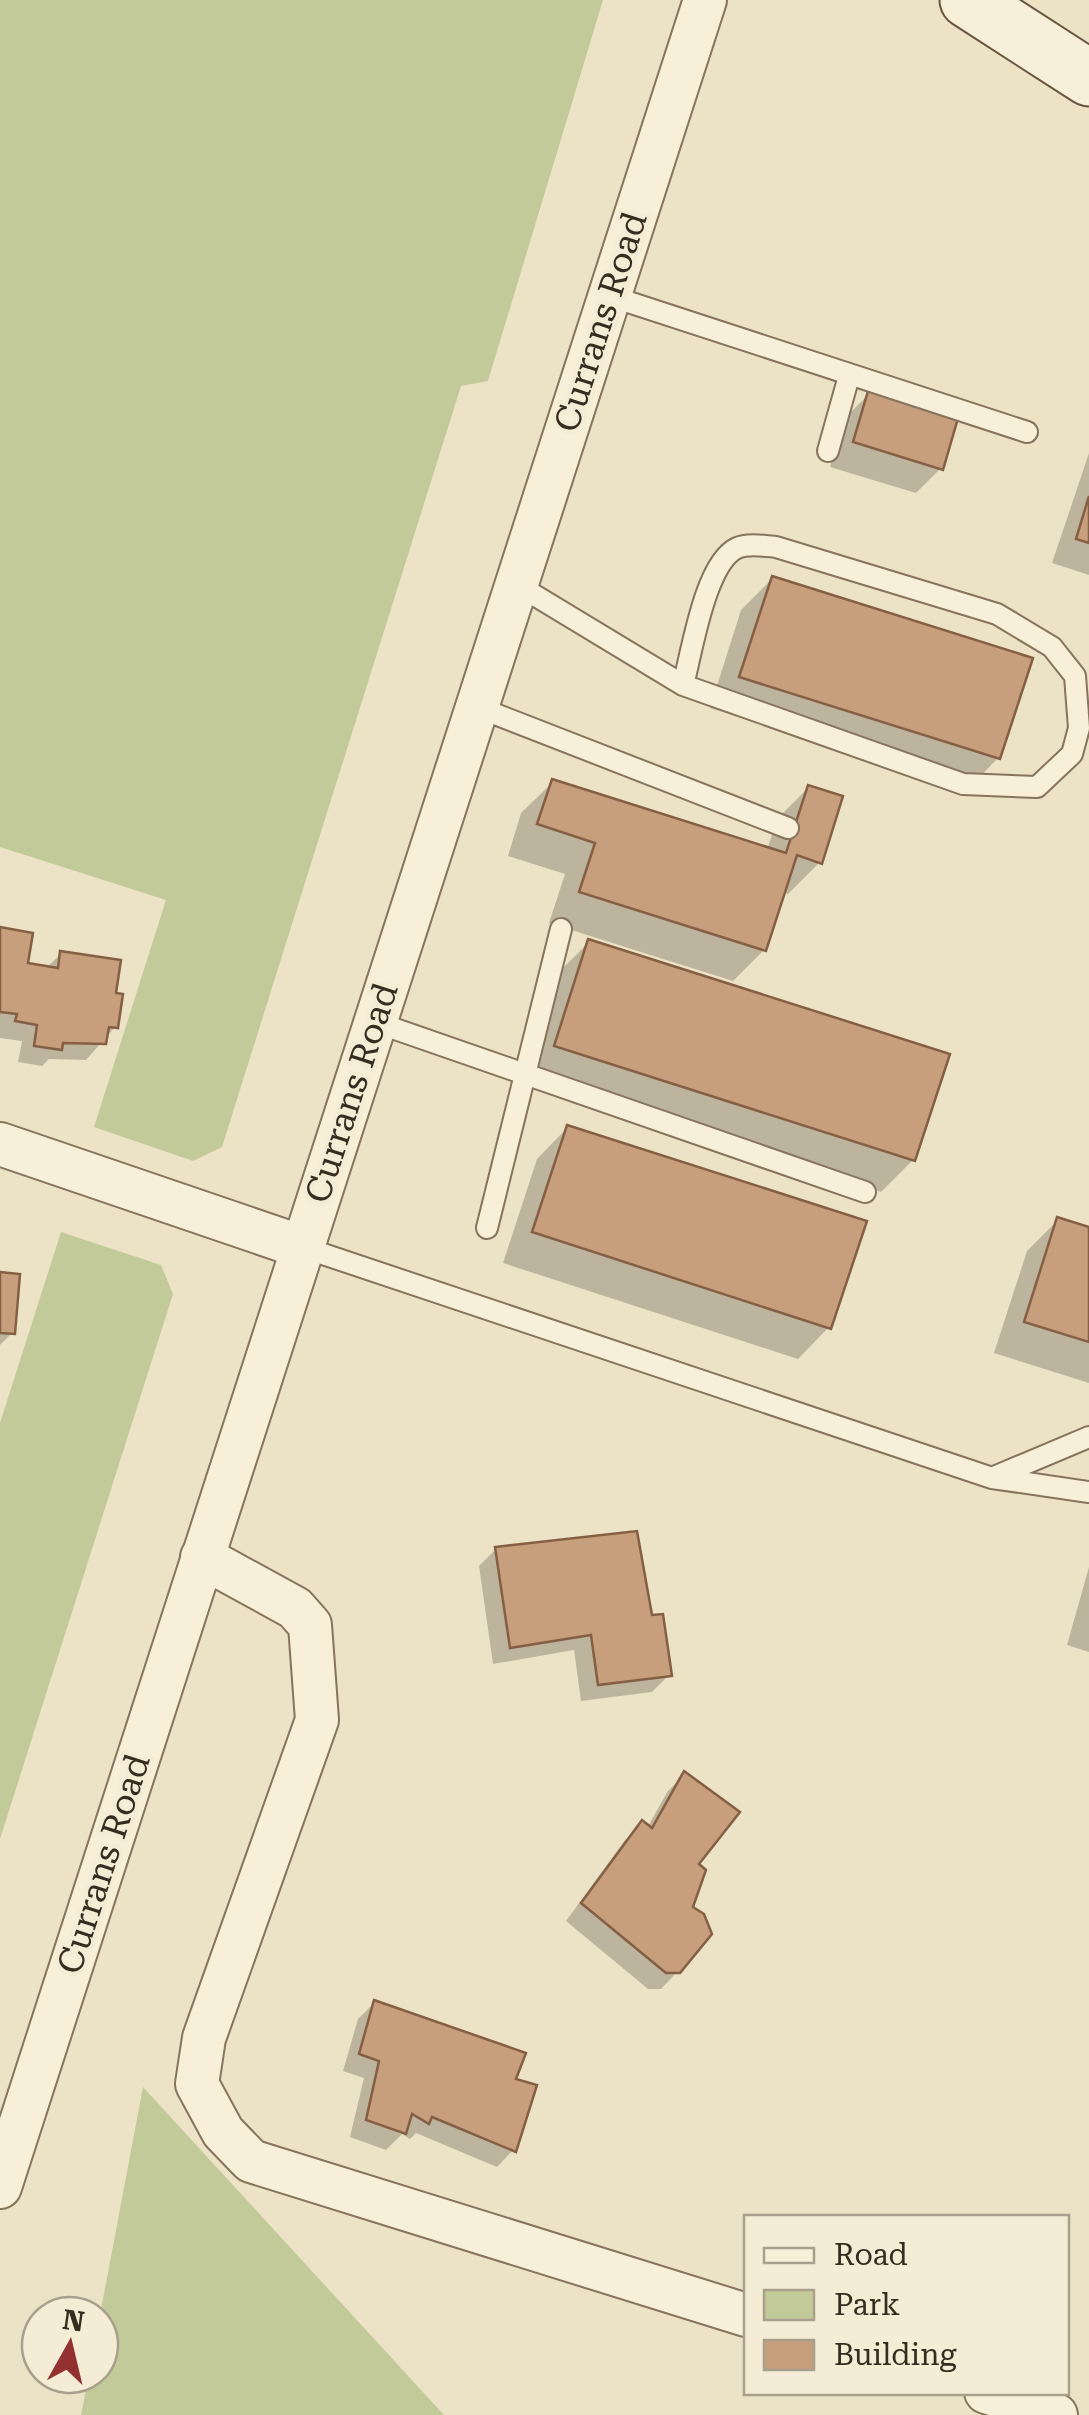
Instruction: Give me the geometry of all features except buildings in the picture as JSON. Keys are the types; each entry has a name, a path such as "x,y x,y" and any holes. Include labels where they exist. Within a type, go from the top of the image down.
{"street":[{"name":"Currans Road","path":"0,2186 706,0"},
{"path":"968,0 1089,78"},
{"path":"0,1144 302,1247"},
{"path":"202,1557 295,1608 310,1626 316,1720 204,2038 196,2084 223,2132 251,2161 744,2314"},
{"path":"995,2395 1056,2415"}],"lane":[{"path":"610,296 1027,432"},
{"path":"828,451 849,376"},
{"path":"516,584 683,686 963,784 1037,787 1072,754 1079,728 1075,676 1052,647 997,614 776,547 740,546 724,557 713,574 683,686"},
{"path":"477,707 788,828"},
{"path":"487,1228 529,1074 562,929"},
{"path":"375,1022 866,1192"},
{"path":"302,1247 992,1478 1089,1492"},
{"path":"992,1478 1089,1437"}],"green space":[{"path":"0,0 603,0 488,381 461,386 222,1147 193,1161 94,1127 166,900 0,847"},
{"path":"61,1232 161,1265 173,1294 0,1839 0,1423"},
{"path":"143,2087 444,2415 81,2415 85,2395 120,2395 120,2295 104,2295"}]}
